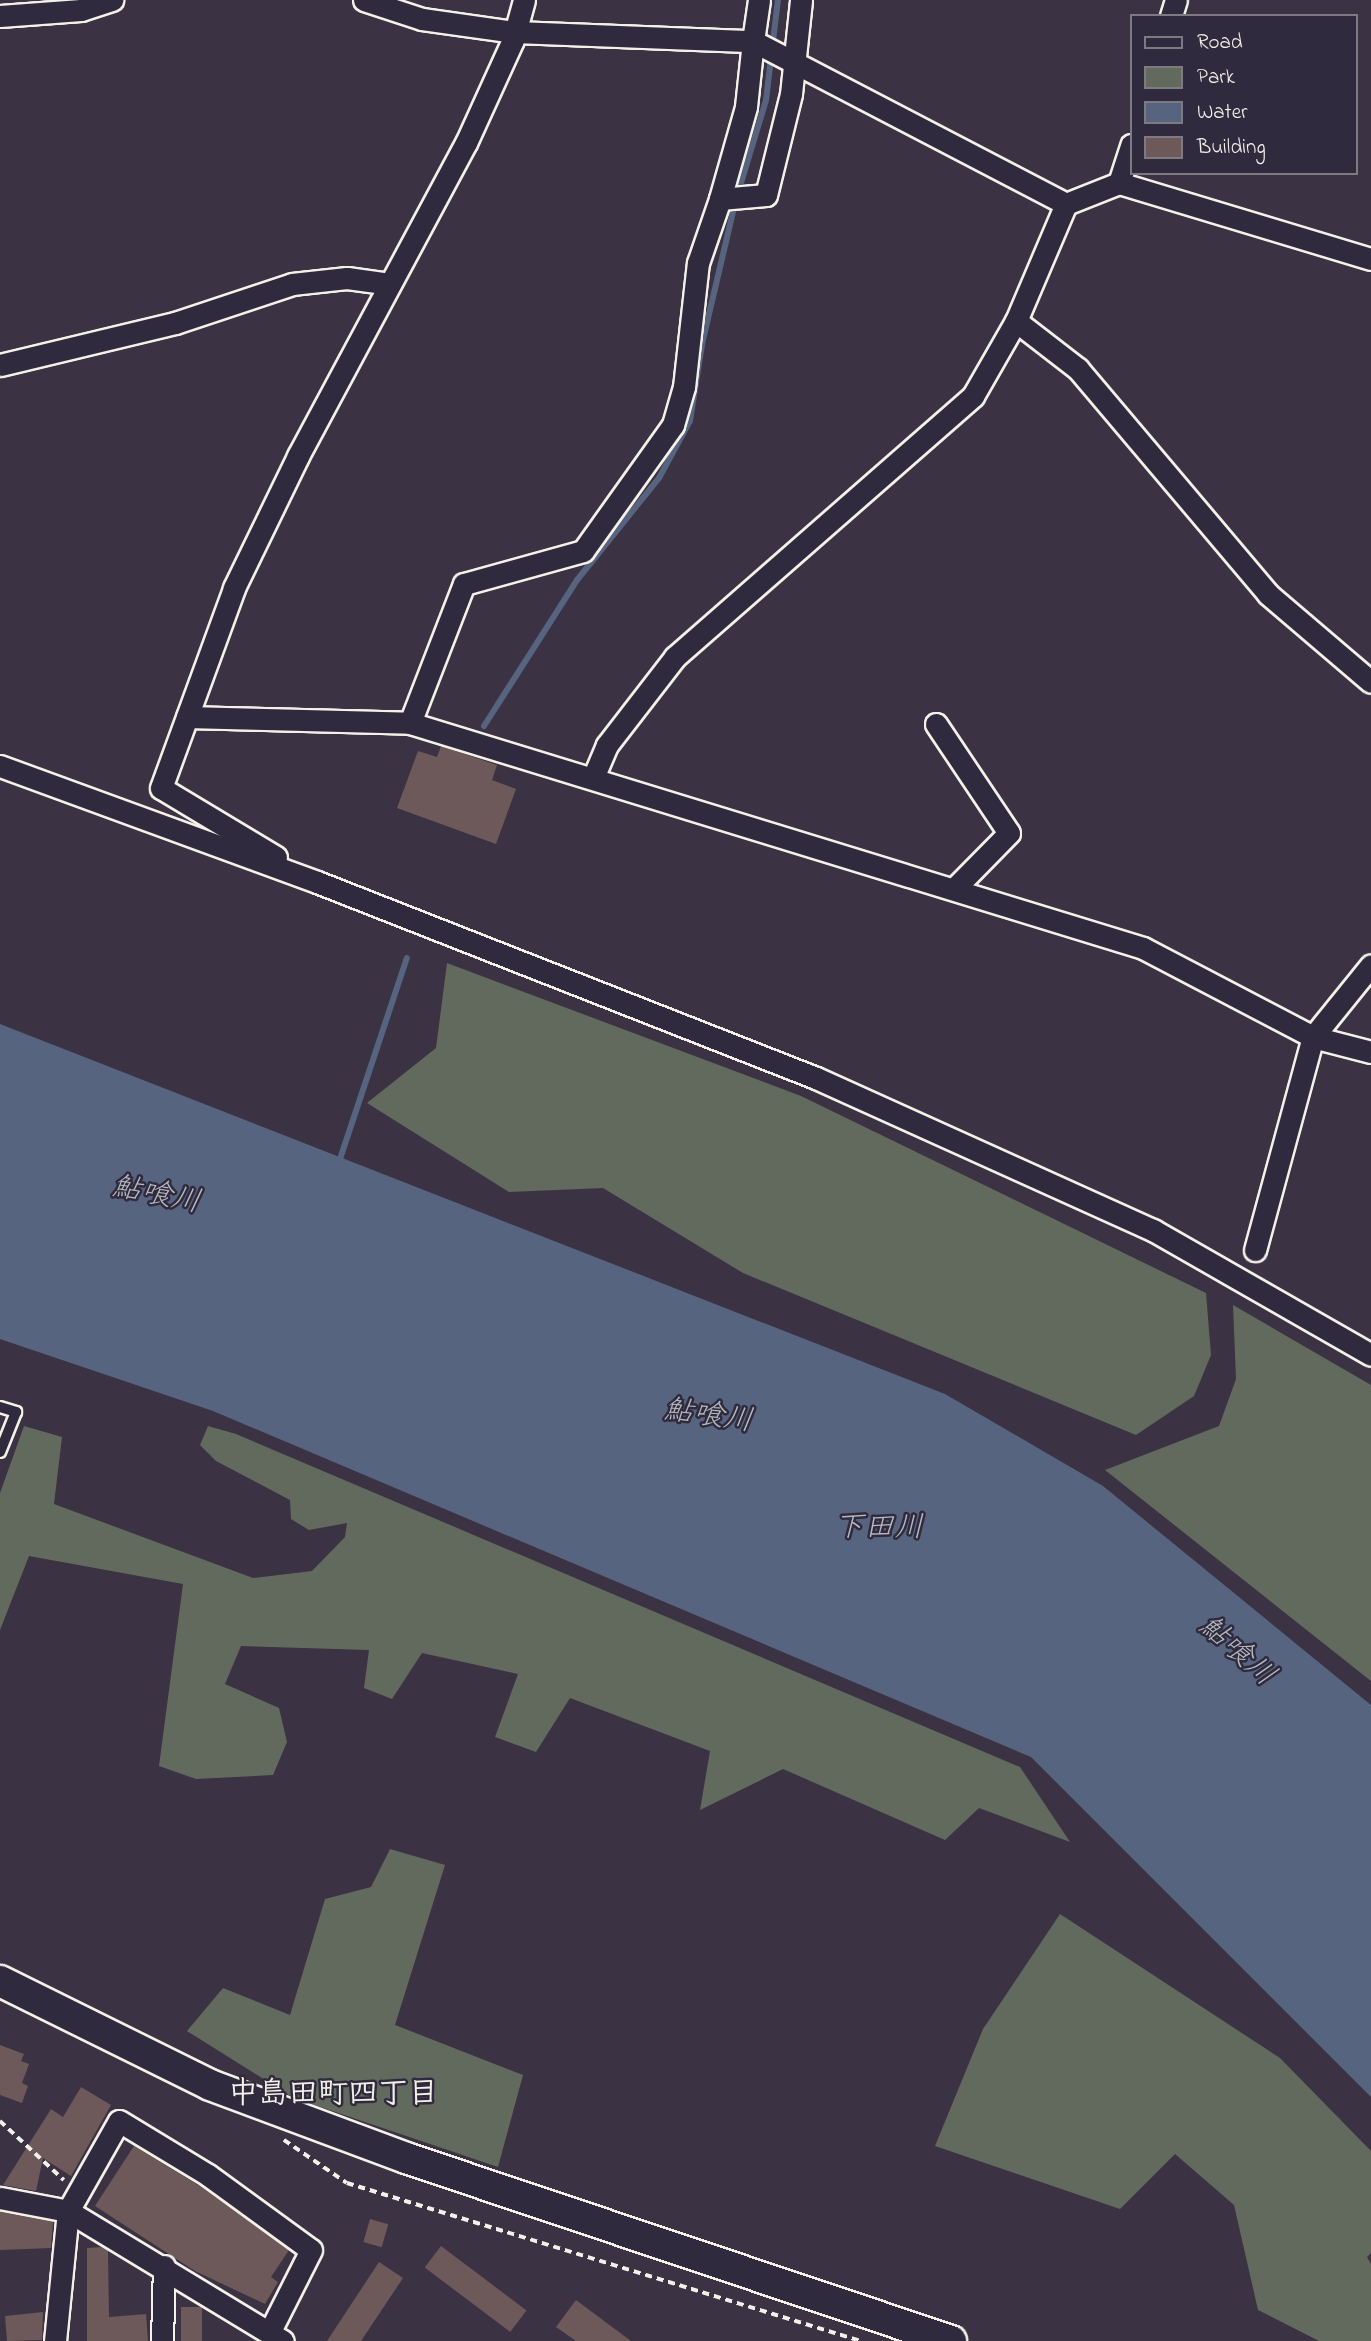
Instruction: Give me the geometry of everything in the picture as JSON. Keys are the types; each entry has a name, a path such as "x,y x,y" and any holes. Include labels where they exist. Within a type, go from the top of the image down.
{"street":[{"path":"0,16 81,10 112,0"},
{"path":"364,0 422,19 515,32 756,43 1066,204"},
{"path":"317,882 162,788 234,588 466,142 515,32 524,0"},
{"path":"410,723 464,584 583,551 673,425 684,387 698,263 723,198 747,107 759,0"},
{"path":"723,198 766,195 791,93 788,60 801,0"},
{"path":"1119,183 1130,148"},
{"path":"593,778 607,745 674,657 973,396 1016,321 1066,204 1119,183 1371,259"},
{"path":"0,365 175,323 292,284 347,278 390,284"},
{"path":"1016,321 1078,369 1268,594 1371,682"},
{"path":"187,717 410,723 955,888 1143,948 1313,1037 1371,1052"},
{"path":"936,724 1009,833 955,888"},
{"path":"0,765 317,882 829,1083 1153,1230 1371,1355"},
{"path":"1255,1250 1313,1037 1371,965"},
{"path":"0,1980 14,1995 210,2085 406,2158 951,2341"},
{"path":"0,2198 68,2211 164,2266 270,2335 311,2249 208,2175 119,2121 76,2191 68,2211 55,2341"},
{"path":"162,2341 164,2266"}],"lane":[{"path":"0,1407 16,1412 0,1452"}],"path":[{"path":"0,2121 76,2191"},
{"path":"275,2134 347,2183 861,2341"}],"green space":[{"path":"447,963 801,1096 1206,1293 1211,1355 1194,1396 1136,1435 743,1273 603,1188 509,1192 367,1103 436,1048"},
{"path":"1233,1305 1371,1385 1371,1681 1105,1470 1219,1426 1236,1379"},
{"path":"24,1426 62,1437 54,1504 253,1578 312,1571 345,1537 347,1523 309,1530 291,1519 290,1500 216,1461 200,1445 208,1426 236,1434 1020,1767 1070,1842 979,1808 945,1840 783,1769 700,1810 710,1751 570,1698 536,1752 495,1737 518,1674 422,1653 392,1699 364,1688 369,1650 241,1646 225,1684 279,1708 287,1742 273,1775 196,1779 159,1766 183,1584 29,1556 0,1630 0,1493"},
{"path":"390,1849 445,1865 395,2025 523,2075 498,2167 294,2098 187,2031 223,1988 290,2015 325,1899 371,1887"},
{"path":"1060,1914 1280,2058 1371,2151 1371,2253 1367,2257 1371,2264 1371,2341 1319,2341 1258,2310 1234,2205 1175,2154 1120,2209 935,2146 983,2029"}],"water":[{"name":"下田川","path":"0,1024 945,1394 1103,1486 1371,1705 1371,2097 1031,1757 213,1411 0,1339"}],"building":[{"path":"441,746 497,765 492,780 516,789 496,844 397,808 418,751 437,757"},
{"path":"0,2045 24,2054 21,2061 29,2064 22,2083 28,2086 22,2103 0,2095"},
{"path":"81,2087 111,2105 71,2176 43,2158 36,2191 3,2185 51,2109 63,2117"},
{"path":"134,2146 203,2188 289,2250 271,2277 278,2282 265,2304 195,2271 95,2206"},
{"path":"0,2211 53,2221 51,2248 0,2250"},
{"path":"370,2219 388,2224 382,2247 363,2242"},
{"path":"441,2246 526,2310 510,2332 425,2268"},
{"path":"102,2247 108,2250 109,2317 146,2314 148,2341 87,2341 87,2248"},
{"path":"379,2262 403,2278 361,2341 327,2341"},
{"path":"576,2300 631,2341 576,2341 556,2327"},
{"path":"181,2307 202,2307 202,2341 181,2341"},
{"path":"43,2312 42,2340 7,2341 5,2316"}],"waterway":[{"path":"738,193 766,100 778,0"},
{"path":"484,726 577,580 659,478 690,421 702,344 735,203"},
{"path":"338,1165 407,958"}],"district":[{"name":"中島田町四丁目","path":"333,2095"}],"water label":[{"name":"鮎喰川","path":"156,1196"},
{"name":"鮎喰川","path":"708,1417"},
{"name":"鮎喰川","path":"1236,1652"}]}
